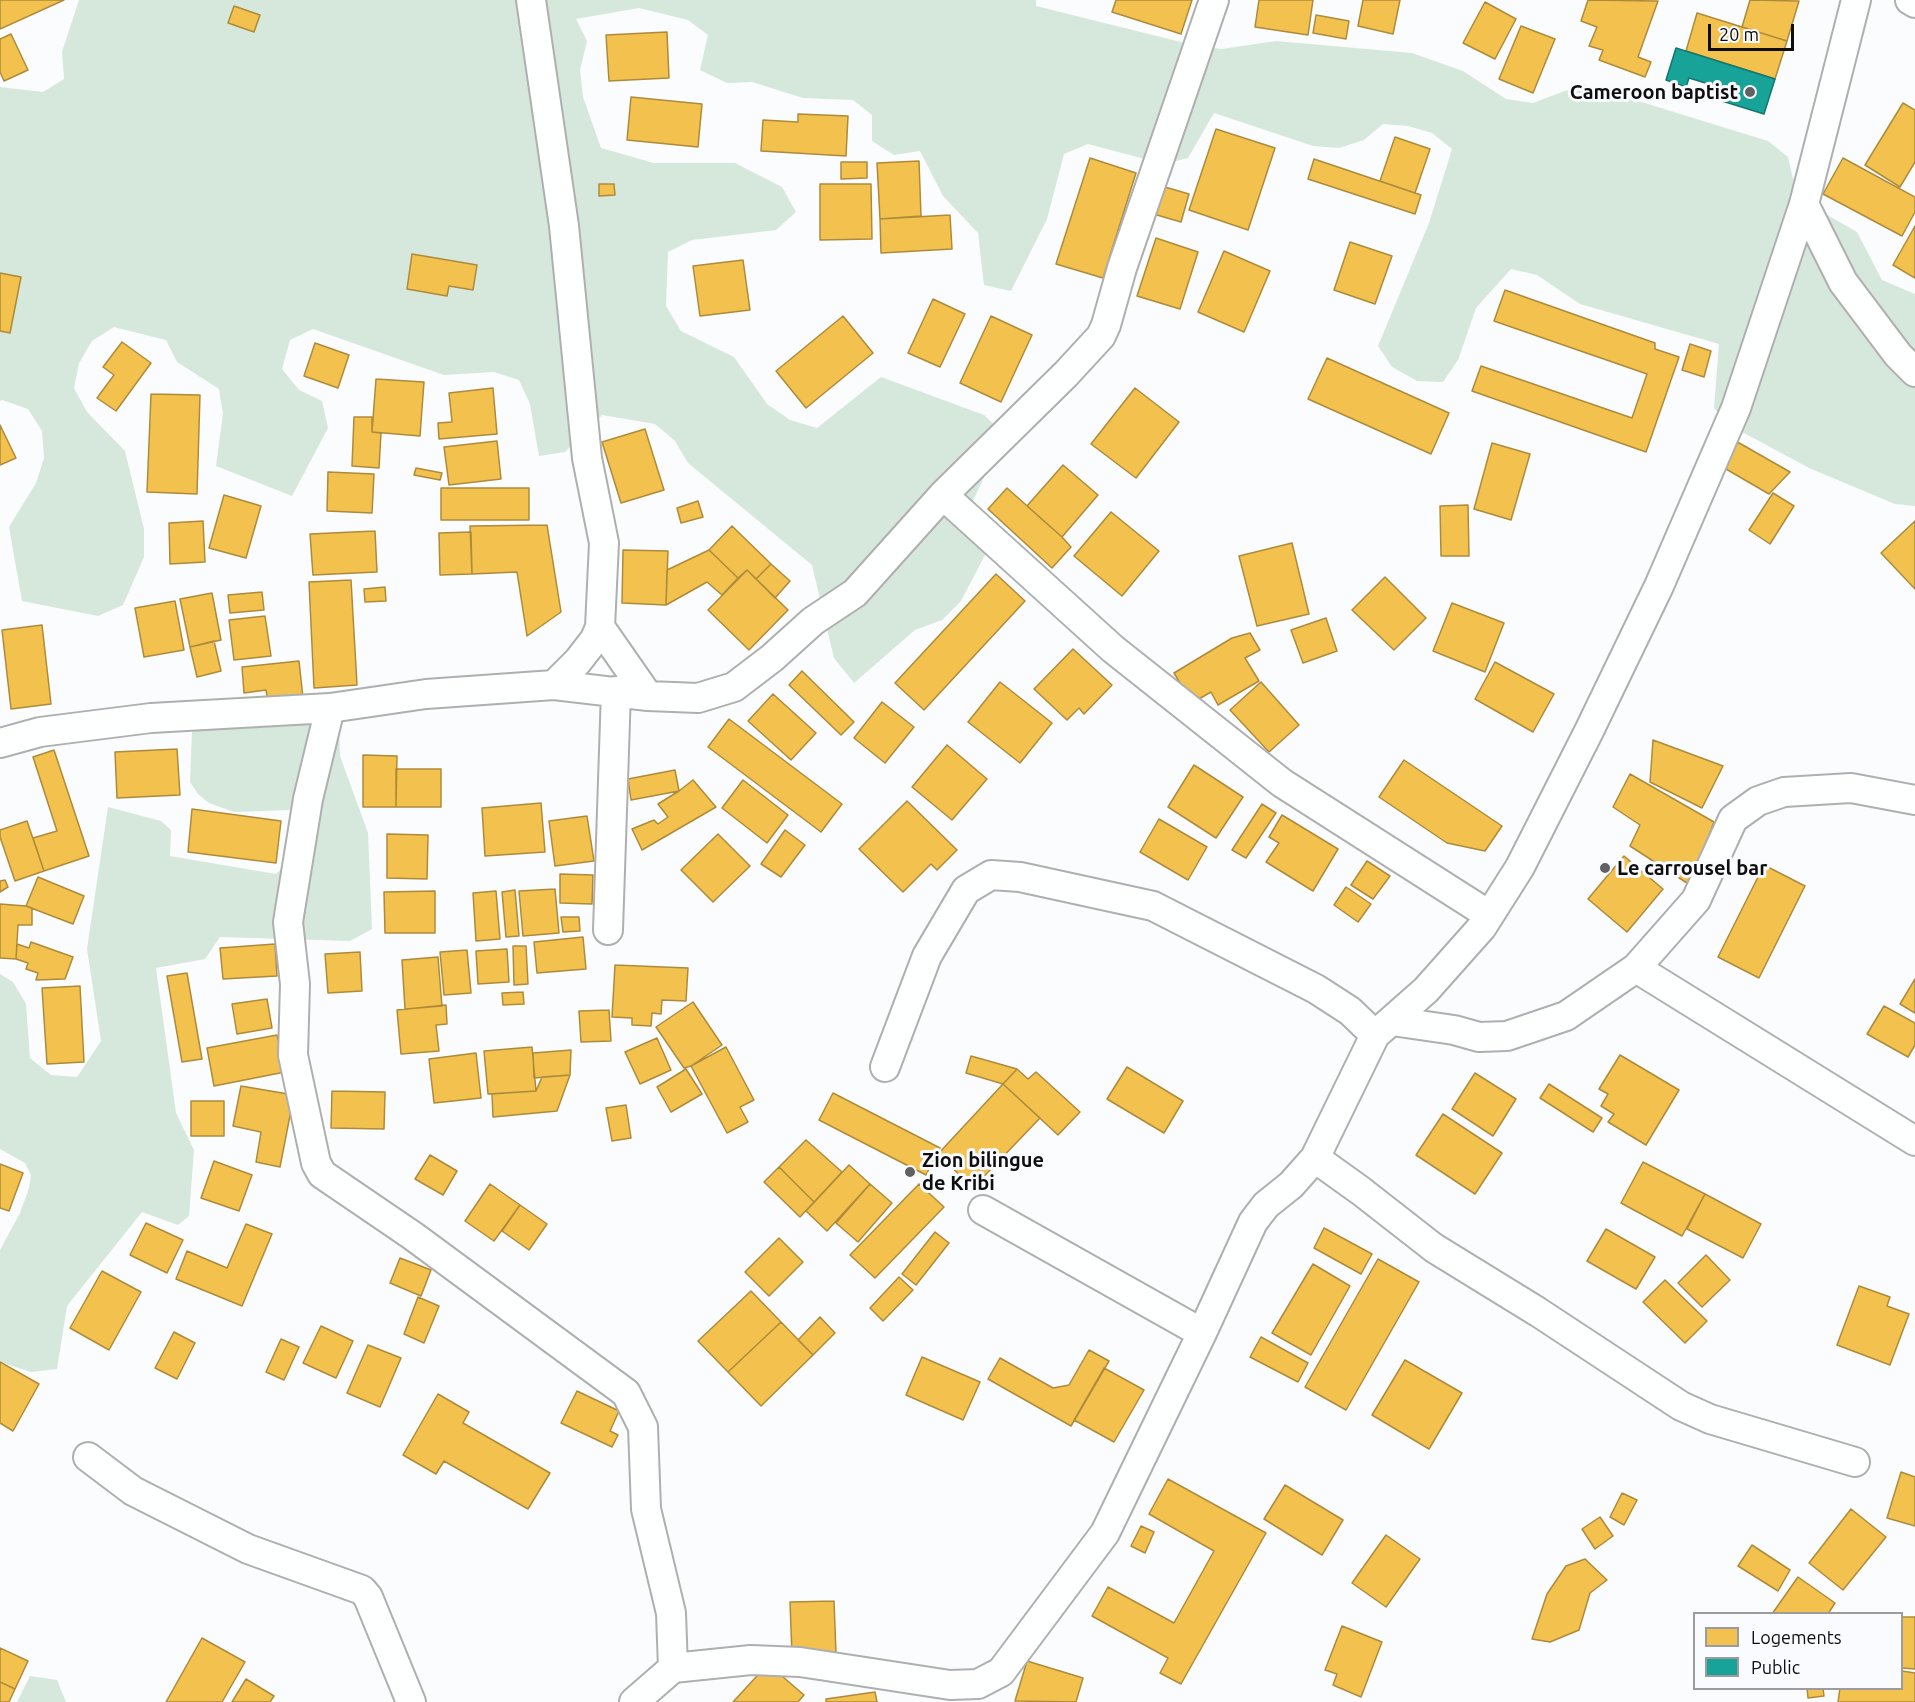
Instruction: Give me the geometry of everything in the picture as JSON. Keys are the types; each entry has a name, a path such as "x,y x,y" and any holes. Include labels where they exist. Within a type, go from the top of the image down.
{"street":[{"path":"531,0 564,226 587,458 604,543 600,627 596,639 554,685"},
{"path":"0,743 40,732 151,718 330,708 426,694 554,685 648,696 698,698 734,687 772,658 813,621 855,593 943,495 1066,374 1101,336 1214,0"},
{"path":"634,1702 673,1668 750,1660 800,1662 950,1685 978,1684 1001,1672 1105,1533 1253,1222 1266,1205 1291,1185 1315,1158 1383,1028 1426,990 1482,927 1520,867 1589,731 1659,586 1736,408 1804,204 1856,0"},
{"path":"1910,0 1915,3"},
{"path":"1804,204 1843,282 1898,355 1915,372"},
{"path":"943,495 1113,649 1282,783 1489,915"},
{"path":"600,627 648,696"},
{"path":"608,930 616,691"},
{"path":"330,708 308,799 288,922 295,984 293,1055 316,1163 322,1174 413,1236 626,1393 643,1427 646,1509 671,1613 673,1668"},
{"path":"885,1067 927,956 966,890 991,875 1020,877 1153,906 1316,989 1350,1011 1383,1028 1454,1030 1479,1037 1507,1036 1566,1016 1636,968 1696,900 1733,819 1758,801 1784,792 1851,788 1915,800"},
{"path":"1636,968 1915,1142"},
{"path":"1315,1158 1434,1248 1538,1312 1681,1406 1710,1419 1855,1462"},
{"path":"983,1210 1202,1333"},
{"path":"88,1457 133,1491 248,1549 362,1590 368,1598 411,1702"}],"green space":[{"path":"79,0 1036,0 1036,6 1193,45 1222,49 1276,41 1412,53 1463,71 1506,99 1533,103 1583,84 1768,141 1788,157 1794,183 1810,205 1857,232 1882,280 1915,294 1915,506 1895,504 1809,468 1731,426 1714,408 1719,344 1580,304 1537,275 1511,269 1476,308 1458,360 1443,382 1417,381 1392,367 1378,346 1429,223 1452,149 1432,133 1408,126 1383,124 1364,140 1339,148 1313,146 1214,113 1188,158 1164,164 1088,144 1064,154 1047,219 1011,291 984,285 978,233 943,196 920,151 894,155 872,141 872,115 853,100 803,98 752,82 727,83 700,70 708,35 688,20 639,8 576,19 587,41 580,70 583,97 601,148 654,163 735,163 782,187 796,212 776,230 692,240 668,252 666,306 681,331 734,357 767,404 790,420 817,428 881,377 984,415 1004,434 972,503 973,530 985,555 961,601 942,620 915,630 854,683 834,658 812,565 688,463 675,441 655,424 602,415 565,452 539,456 530,404 519,380 494,372 444,375 313,329 290,340 282,369 299,390 322,401 328,428 292,496 216,466 223,414 219,389 177,362 166,340 114,327 92,341 79,363 74,388 87,412 125,451 144,529 144,557 123,605 98,616 22,601 9,527 36,483 44,458 42,431 28,409 0,401 0,87 43,92 64,79 62,52"},
{"path":"297,717 339,729 340,756 368,833 372,929 350,941 220,937 205,959 156,968 176,1113 194,1150 189,1216 178,1225 142,1212 67,1306 57,1369 31,1372 0,1362 0,1250 20,1213 31,1175 25,1163 0,1149 0,974 13,982 26,1004 30,1058 51,1075 77,1077 101,1041 87,949 108,807 161,821 171,830 170,856 276,874 295,857 299,819 290,810 234,812 209,803 198,794 190,782 192,731 228,719"},
{"path":"30,1676 57,1680 66,1702 17,1702"}],"building: Logements":[{"path":"0,0 64,0 0,29"},
{"path":"1116,0 1192,0 1181,34 1112,12"},
{"path":"1259,0 1313,0 1308,35 1255,27"},
{"path":"1363,0 1400,0 1393,34 1358,26"},
{"path":"1588,0 1658,1 1638,57 1651,62 1645,77 1599,60 1603,50 1589,46 1597,27 1581,21"},
{"path":"1750,0 1799,1 1787,41 1742,27"},
{"path":"1485,2 1516,19 1495,59 1463,43"},
{"path":"234,6 260,15 254,32 228,23"},
{"path":"1697,13 1787,41 1775,79 1686,51"},
{"path":"1316,15 1349,21 1346,39 1313,33"},
{"path":"1521,26 1555,39 1533,93 1499,79"},
{"path":"667,32 669,78 609,81 606,35"},
{"path":"11,34 28,70 4,81 0,72 0,39"},
{"path":"631,97 702,104 698,147 627,140"},
{"path":"1903,103 1915,110 1915,162 1900,187 1865,165"},
{"path":"798,114 848,116 846,156 761,151 763,120 798,122"},
{"path":"1216,129 1275,148 1248,230 1189,210"},
{"path":"1395,137 1430,149 1415,193 1380,181"},
{"path":"1090,158 1136,173 1103,278 1056,264"},
{"path":"1843,158 1915,197 1915,212 1902,236 1823,194"},
{"path":"1314,159 1421,195 1415,214 1308,179"},
{"path":"919,161 921,216 880,219 877,163"},
{"path":"841,162 867,162 867,178 841,179"},
{"path":"599,184 614,184 615,195 599,196"},
{"path":"820,184 871,184 872,239 820,240"},
{"path":"1158,185 1189,194 1181,222 1150,213"},
{"path":"950,215 952,249 881,253 880,219"},
{"path":"1915,226 1915,278 1893,265"},
{"path":"1156,238 1198,252 1180,309 1137,296"},
{"path":"1350,242 1392,256 1375,304 1334,290"},
{"path":"1224,251 1270,271 1244,332 1198,312"},
{"path":"412,254 477,265 473,290 449,286 447,296 407,289"},
{"path":"743,260 750,310 700,316 693,266"},
{"path":"0,273 21,277 10,333 0,331"},
{"path":"1505,290 1655,343 1655,349 1679,357 1646,452 1472,391 1481,366 1632,418 1647,374 1494,321"},
{"path":"933,299 965,314 940,367 908,353"},
{"path":"843,316 873,353 806,408 776,371"},
{"path":"991,316 1032,335 1001,402 960,383"},
{"path":"122,342 151,363 116,411 97,398 114,375 103,367"},
{"path":"315,343 349,355 338,388 304,376"},
{"path":"1690,344 1711,351 1704,377 1682,370"},
{"path":"1327,358 1449,413 1431,454 1308,399"},
{"path":"376,379 424,382 420,436 372,432"},
{"path":"493,388 497,434 439,439 438,423 452,422 449,393"},
{"path":"1135,388 1179,422 1136,478 1091,444"},
{"path":"151,394 200,395 197,494 147,492"},
{"path":"354,417 372,417 372,432 381,433 379,468 352,466"},
{"path":"0,425 16,458 0,465"},
{"path":"645,429 664,490 621,503 602,442"},
{"path":"1734,440 1790,472 1769,494 1726,469"},
{"path":"497,441 501,479 449,485 444,447"},
{"path":"1492,443 1530,454 1511,520 1474,509"},
{"path":"1063,465 1098,495 1062,537 1027,506"},
{"path":"416,468 442,473 440,480 414,475"},
{"path":"328,472 374,474 372,513 327,511"},
{"path":"441,488 529,488 529,520 441,520"},
{"path":"1007,488 1071,547 1052,568 988,509"},
{"path":"1773,493 1794,506 1770,544 1749,530"},
{"path":"224,495 261,506 246,558 209,548"},
{"path":"698,501 703,517 681,523 677,508"},
{"path":"1468,505 1469,556 1441,556 1440,506"},
{"path":"1111,512 1159,551 1122,596 1074,556"},
{"path":"203,521 205,562 170,564 169,523"},
{"path":"1915,521 1915,589 1881,553"},
{"path":"547,525 561,612 527,636 517,572 472,574 470,526"},
{"path":"732,526 771,564 756,579 747,570 738,578 709,550"},
{"path":"375,531 377,572 313,575 310,534"},
{"path":"471,532 472,574 440,575 439,533"},
{"path":"1292,543 1309,614 1257,626 1239,556"},
{"path":"623,550 668,551 666,605 622,603"},
{"path":"709,550 738,578 722,595 707,582 666,605 667,570"},
{"path":"771,564 790,581 775,598 756,579"},
{"path":"747,570 788,610 749,650 708,610"},
{"path":"996,574 1025,601 924,710 895,683"},
{"path":"1385,577 1426,618 1394,650 1352,610"},
{"path":"351,580 357,685 314,688 309,582"},
{"path":"385,587 386,601 365,602 364,589"},
{"path":"262,592 264,610 230,613 228,595"},
{"path":"212,593 221,640 190,647 180,599"},
{"path":"175,601 184,650 144,657 135,608"},
{"path":"1452,603 1504,623 1485,672 1433,651"},
{"path":"265,616 271,656 234,660 229,620"},
{"path":"1326,618 1337,651 1303,663 1291,630"},
{"path":"42,625 51,704 11,709 2,630"},
{"path":"1250,633 1260,650 1245,658 1259,681 1218,705 1211,692 1192,703 1174,673 1232,638"},
{"path":"214,641 221,671 197,677 190,647"},
{"path":"1073,649 1112,685 1084,714 1079,708 1067,720 1034,689"},
{"path":"299,661 303,698 268,702 266,690 244,693 242,667"},
{"path":"1495,662 1554,694 1533,732 1475,699"},
{"path":"802,671 854,722 841,735 789,685"},
{"path":"1000,682 1052,723 1020,763 968,722"},
{"path":"1261,682 1299,725 1269,752 1230,710"},
{"path":"773,694 816,733 791,760 748,721"},
{"path":"882,702 914,727 885,763 854,738"},
{"path":"729,719 842,804 821,832 708,747"},
{"path":"1653,740 1723,766 1702,808 1650,782"},
{"path":"947,745 987,779 952,820 912,787"},
{"path":"177,749 180,795 117,798 115,752"},
{"path":"54,750 89,856 44,871 33,838 57,831 33,757"},
{"path":"363,755 397,756 396,807 363,807"},
{"path":"1404,760 1502,826 1485,851 1447,843 1379,797"},
{"path":"1194,765 1243,797 1216,838 1168,807"},
{"path":"396,769 441,769 441,807 396,807"},
{"path":"675,770 679,791 631,800 628,779"},
{"path":"1630,774 1714,822 1690,885 1630,846 1640,825 1613,807"},
{"path":"693,780 716,807 642,850 632,829 654,820 658,824 668,817 658,804"},
{"path":"743,780 788,815 767,843 722,808"},
{"path":"907,801 957,850 937,870 931,864 903,892 859,849"},
{"path":"541,803 545,852 485,856 482,808"},
{"path":"1262,804 1276,813 1246,858 1232,850"},
{"path":"192,809 281,821 276,863 188,852"},
{"path":"1282,815 1338,849 1313,891 1266,862 1279,843 1269,837"},
{"path":"587,816 594,861 555,866 549,821"},
{"path":"1159,819 1207,847 1188,880 1140,852"},
{"path":"27,821 44,871 15,881 0,837 0,830"},
{"path":"785,830 805,845 781,877 761,864"},
{"path":"387,834 428,835 427,879 387,878"},
{"path":"718,834 750,866 713,902 681,870"},
{"path":"1624,856 1663,889 1627,932 1588,899"},
{"path":"1367,861 1390,876 1373,899 1351,885"},
{"path":"1764,865 1805,886 1759,978 1718,957"},
{"path":"560,874 593,875 592,904 560,903"},
{"path":"38,877 84,896 73,924 26,906"},
{"path":"5,880 8,887 0,892 0,881"},
{"path":"1346,887 1371,904 1358,922 1334,905"},
{"path":"555,889 559,933 523,936 519,891"},
{"path":"515,890 519,936 506,937 502,892"},
{"path":"435,891 435,933 385,933 384,892"},
{"path":"496,891 500,939 476,941 473,893"},
{"path":"0,904 32,908 32,925 18,925 16,959 0,958"},
{"path":"561,917 579,917 580,931 563,932"},
{"path":"583,937 586,969 537,973 534,942"},
{"path":"31,942 73,957 65,979 36,980 38,973 26,969 28,963 16,959 17,944 29,948"},
{"path":"275,944 277,976 223,979 220,948"},
{"path":"513,946 526,946 528,984 514,985"},
{"path":"507,949 509,982 478,984 476,951"},
{"path":"467,950 471,993 444,995 440,952"},
{"path":"360,952 362,991 328,993 325,954"},
{"path":"438,957 442,1006 405,1009 402,960"},
{"path":"615,965 688,968 686,1001 662,1000 661,1014 652,1013 651,1026 632,1025 632,1018 612,1017"},
{"path":"187,973 202,1059 182,1062 167,976"},
{"path":"1915,979 1915,1013 1900,1004"},
{"path":"80,986 84,1062 47,1064 42,988"},
{"path":"523,992 524,1004 503,1005 502,993"},
{"path":"267,999 272,1028 237,1034 232,1004"},
{"path":"693,1002 722,1045 691,1066 684,1068 656,1027"},
{"path":"446,1005 447,1024 436,1025 439,1051 401,1054 397,1010"},
{"path":"1884,1006 1915,1023 1915,1045 1908,1057 1867,1034"},
{"path":"609,1010 611,1041 581,1042 579,1011"},
{"path":"277,1035 285,1072 214,1086 207,1048"},
{"path":"657,1038 671,1070 640,1084 625,1052"},
{"path":"532,1047 536,1091 488,1094 484,1051"},
{"path":"726,1047 754,1100 740,1107 748,1122 727,1133 691,1066"},
{"path":"571,1050 570,1075 534,1078 533,1053"},
{"path":"476,1053 481,1098 434,1103 429,1059"},
{"path":"1620,1055 1679,1090 1646,1145 1608,1122 1614,1114 1601,1106 1608,1094 1599,1089"},
{"path":"971,1056 1017,1069 1003,1084 966,1073"},
{"path":"1127,1067 1183,1101 1164,1133 1107,1099"},
{"path":"686,1069 702,1094 671,1112 657,1087"},
{"path":"1017,1069 1028,1079 1036,1072 1080,1112 1058,1135 1003,1084"},
{"path":"1475,1073 1516,1099 1493,1136 1452,1109"},
{"path":"570,1075 557,1111 493,1117 492,1094 536,1091 542,1077"},
{"path":"1003,1084 1040,1118 973,1188 938,1154"},
{"path":"1549,1084 1602,1118 1593,1132 1540,1098"},
{"path":"241,1086 294,1095 280,1167 256,1162 261,1132 233,1126"},
{"path":"332,1091 385,1092 384,1129 331,1128"},
{"path":"833,1093 940,1148 926,1175 819,1120"},
{"path":"191,1101 224,1101 224,1136 191,1136"},
{"path":"626,1105 631,1138 612,1141 606,1108"},
{"path":"1443,1114 1502,1153 1475,1194 1416,1155"},
{"path":"806,1140 842,1172 814,1202 779,1167"},
{"path":"430,1155 457,1171 443,1195 415,1179"},
{"path":"214,1161 252,1175 239,1211 201,1198"},
{"path":"1643,1162 1705,1194 1682,1236 1621,1203"},
{"path":"0,1164 23,1173 9,1211 0,1208"},
{"path":"849,1165 870,1184 827,1231 806,1211"},
{"path":"779,1167 814,1202 800,1217 764,1182"},
{"path":"490,1184 520,1205 494,1241 465,1221"},
{"path":"870,1184 892,1203 858,1242 836,1223"},
{"path":"919,1184 944,1207 875,1278 850,1255"},
{"path":"1705,1194 1761,1224 1743,1258 1687,1229"},
{"path":"520,1205 547,1224 529,1250 502,1231"},
{"path":"146,1223 183,1240 167,1273 130,1255"},
{"path":"246,1224 272,1234 242,1306 176,1279 187,1251 227,1268"},
{"path":"1324,1228 1372,1254 1361,1274 1314,1248"},
{"path":"1606,1229 1655,1257 1636,1289 1587,1261"},
{"path":"935,1232 949,1243 916,1285 902,1274"},
{"path":"779,1238 803,1262 769,1296 745,1272"},
{"path":"1706,1255 1730,1280 1702,1307 1678,1283"},
{"path":"400,1258 431,1270 421,1296 390,1283"},
{"path":"1378,1259 1419,1282 1346,1410 1305,1387"},
{"path":"1313,1264 1350,1286 1311,1355 1272,1333"},
{"path":"102,1271 141,1292 109,1350 70,1328"},
{"path":"899,1277 913,1290 883,1321 870,1308"},
{"path":"1665,1280 1707,1321 1685,1343 1643,1302"},
{"path":"1859,1286 1890,1297 1887,1306 1909,1314 1890,1365 1837,1345"},
{"path":"751,1291 781,1322 728,1372 698,1341"},
{"path":"418,1297 439,1306 424,1343 404,1334"},
{"path":"820,1317 835,1333 813,1355 798,1340"},
{"path":"781,1322 813,1355 761,1406 728,1372"},
{"path":"321,1326 353,1341 336,1378 303,1363"},
{"path":"174,1332 195,1343 177,1379 155,1368"},
{"path":"1261,1337 1308,1363 1298,1382 1250,1357"},
{"path":"281,1339 299,1347 284,1380 266,1372"},
{"path":"368,1345 401,1358 380,1407 347,1393"},
{"path":"1089,1350 1109,1361 1071,1426 988,1379 1000,1358 1053,1388 1069,1385"},
{"path":"922,1357 980,1382 963,1420 906,1395"},
{"path":"1405,1360 1462,1393 1429,1449 1372,1415"},
{"path":"0,1362 39,1384 13,1431 0,1423"},
{"path":"1104,1368 1144,1390 1114,1442 1074,1420"},
{"path":"577,1391 619,1411 610,1431 618,1435 612,1447 561,1423"},
{"path":"438,1394 469,1412 463,1423 550,1473 528,1509 444,1461 436,1474 403,1455"},
{"path":"1901,1472 1915,1477 1915,1526 1887,1518"},
{"path":"1168,1479 1266,1533 1181,1684 1160,1673 1168,1658 1092,1616 1108,1587 1174,1623 1214,1551 1149,1514"},
{"path":"1285,1485 1343,1520 1322,1555 1264,1519"},
{"path":"1622,1493 1637,1500 1624,1525 1610,1517"},
{"path":"1851,1509 1886,1537 1843,1590 1809,1563"},
{"path":"1600,1517 1613,1536 1595,1549 1582,1529"},
{"path":"1141,1526 1154,1532 1145,1553 1131,1546"},
{"path":"1386,1535 1420,1559 1386,1607 1352,1583"},
{"path":"1752,1545 1790,1570 1778,1591 1738,1566"},
{"path":"1585,1559 1607,1580 1590,1593 1579,1630 1550,1642 1532,1639 1547,1594 1566,1566"},
{"path":"1798,1577 1835,1603 1829,1612 1773,1612"},
{"path":"834,1601 836,1653 792,1655 790,1602"},
{"path":"1903,1617 1915,1617 1915,1669 1903,1668"},
{"path":"1342,1626 1382,1642 1361,1697 1333,1685 1337,1674 1325,1670"},
{"path":"202,1638 245,1662 222,1702 166,1702"},
{"path":"0,1648 28,1661 15,1689 0,1682"},
{"path":"1027,1661 1083,1678 1076,1702 1015,1701"},
{"path":"768,1664 804,1695 798,1702 733,1702"},
{"path":"1903,1671 1915,1673 1915,1702 1838,1702 1840,1690 1903,1690"},
{"path":"246,1679 274,1696 270,1702 232,1702"},
{"path":"0,1682 15,1689 9,1702 0,1702"},
{"path":"1807,1690 1823,1690 1824,1696 1808,1698"},
{"path":"875,1692 877,1702 826,1702 826,1699"}],"building: Public":[{"path":"1676,48 1775,79 1764,114 1722,101 1725,89 1689,78 1686,87 1666,80"}],"place":[{"name":"Cameroon baptist","path":"1750,92"},
{"name":"Le carrousel bar","path":"1605,868"},
{"name":"Zion bilingue de Kribi","path":"910,1172"}]}
